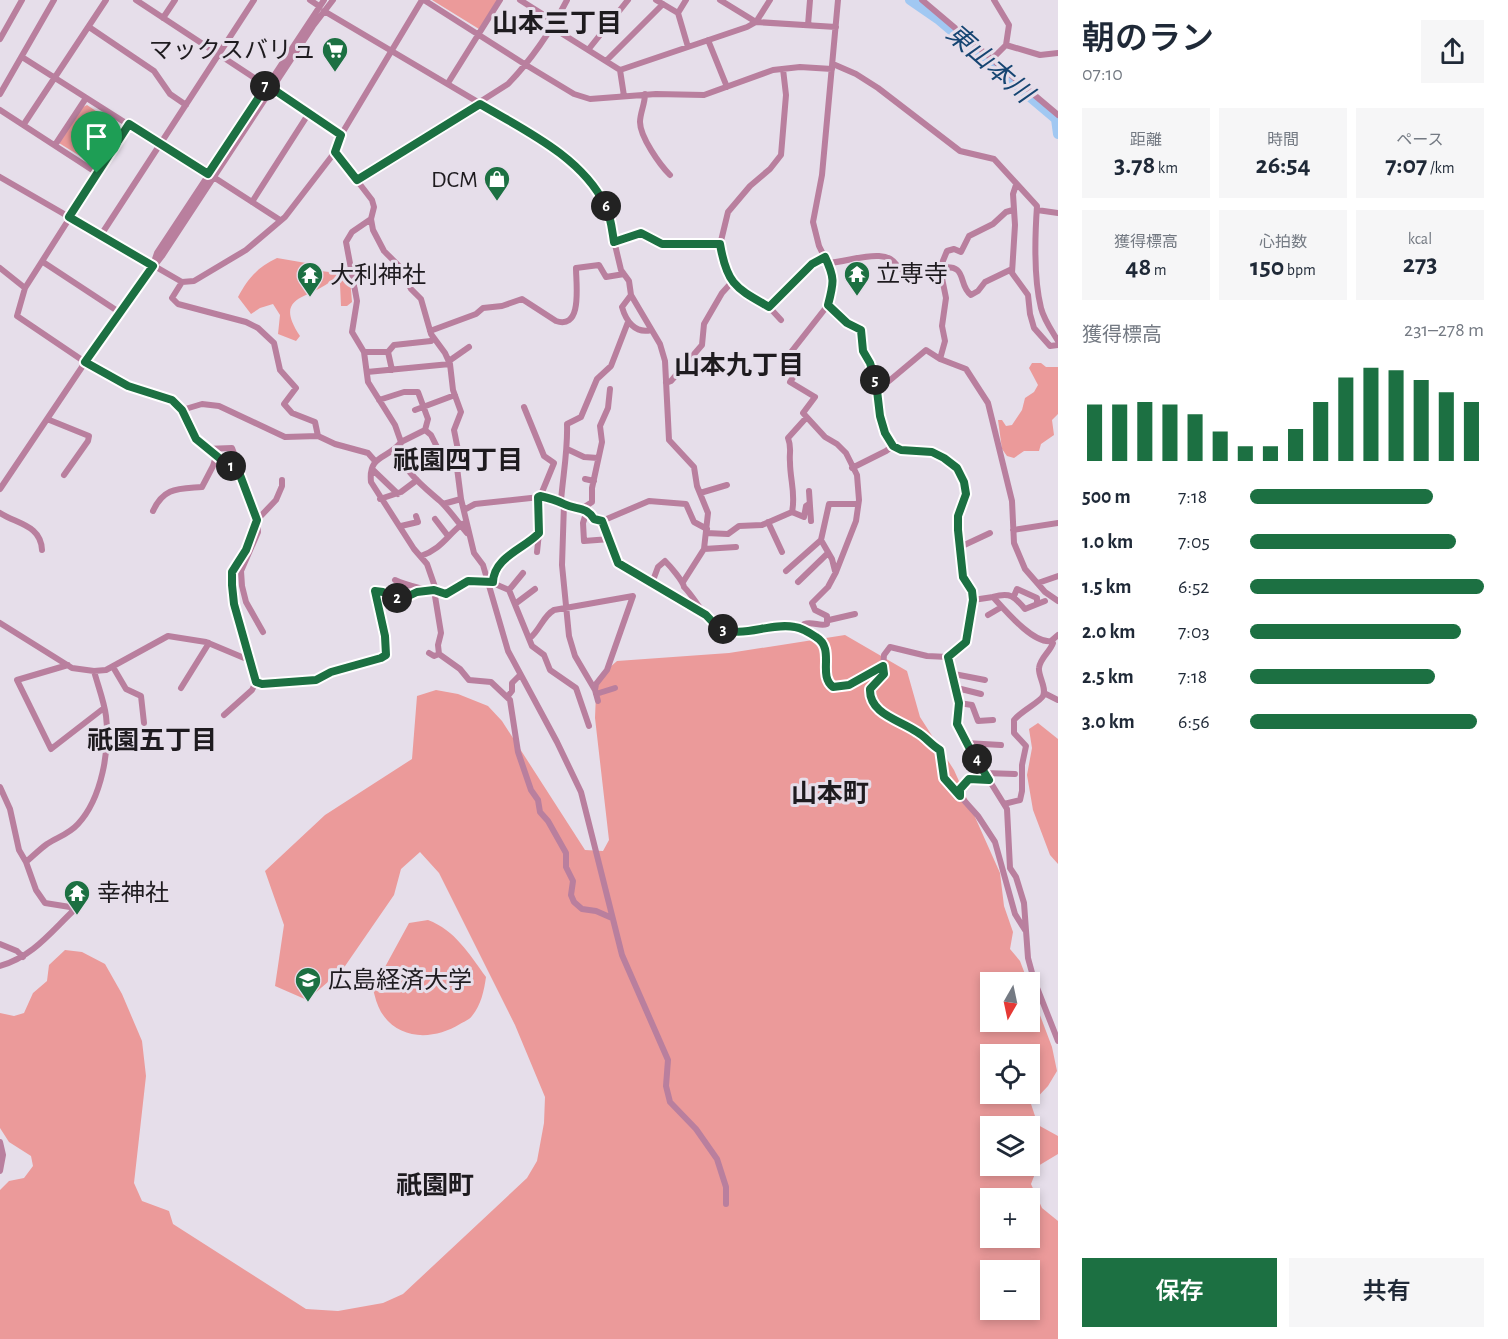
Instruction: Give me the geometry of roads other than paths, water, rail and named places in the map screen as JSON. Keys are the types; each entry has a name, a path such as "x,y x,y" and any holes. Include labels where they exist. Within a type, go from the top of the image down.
{"street":[{"path":"0,39 22,0"},
{"path":"0,94 54,0"},
{"path":"24,124 106,0"},
{"path":"136,0 341,135"},
{"path":"163,18 175,0"},
{"path":"101,235 254,0"},
{"path":"310,0 321,9 532,134 577,168 593,186 606,207 614,242 624,274 629,281 631,295 660,344 665,361 669,440 694,467 700,494 708,513 704,549 683,582"},
{"path":"0,489 119,312 153,266 157,253 212,176 321,9 324,0"},
{"path":"321,9 333,0"},
{"path":"0,186 2,178 182,282 194,281 246,250 280,220 335,152 341,135 423,0 574,94 590,99 645,94 704,95 774,70 783,69 832,67 856,74 878,88 960,151 994,159 1016,186 1037,206 1034,222 1041,309 1058,343 1050,346 1038,335 1030,314 1028,295 1018,284 1012,269 1015,225 1012,194 1016,186"},
{"path":"448,83 500,0"},
{"path":"520,0 588,50 620,70 624,96"},
{"path":"357,180 480,104 508,84 526,65 554,25 567,0"},
{"path":"588,50 628,0"},
{"path":"678,13 686,0"},
{"path":"720,0 756,22"},
{"path":"756,22 770,0"},
{"path":"808,25 810,0"},
{"path":"828,620 824,613 814,610 812,603 828,587 856,521 857,475 846,453 825,437 803,412 815,398 790,382 800,367 788,356 828,305 834,282 813,222 822,175 838,0"},
{"path":"922,0 1058,115"},
{"path":"992,59 1006,45 1009,26 994,0"},
{"path":"606,61 660,2 678,13 688,47"},
{"path":"620,70 756,22 836,27"},
{"path":"89,27 154,71 170,94 186,105"},
{"path":"708,40 727,87"},
{"path":"1006,45 1040,55 1058,53"},
{"path":"22,57 280,220"},
{"path":"781,320 769,307 735,286 720,244 728,212 750,186 770,170 781,155 786,107 783,69"},
{"path":"645,94 639,122 658,164 670,176"},
{"path":"55,145 86,98"},
{"path":"0,110 97,173"},
{"path":"252,202 309,113"},
{"path":"129,124 25,288 17,316 85,362 128,386 172,400 182,410 196,439 240,475 257,520 258,532 241,571 242,586 246,602 263,632"},
{"path":"335,152 372,200 373,230 384,251 400,267 411,289 421,298 433,338 449,362 453,390 460,412 454,430 464,510 463,523 448,536 438,550 421,556"},
{"path":"940,359 945,341 942,326 946,298 940,268 947,251 954,249 961,252 969,236 993,224 1006,212 1013,210"},
{"path":"1037,210 1058,213"},
{"path":"371,219 352,232 346,242 357,301 352,332 364,352 368,382 395,425 401,442 403,459 430,496 463,523 490,582 508,651 581,792 622,955 668,1060 666,1086 670,1102 696,1129 717,1159 726,1187 726,1204"},
{"path":"614,242 641,233 662,244 720,244"},
{"path":"769,307 812,264 826,260 848,262 876,255 892,258 904,271 910,273 940,268 954,269 962,274 966,290 971,295 978,291 985,282 1012,269"},
{"path":"43,262 119,312"},
{"path":"430,331 476,314 483,308 502,306 522,298 562,323 574,316 577,301 576,268 598,266 606,277 624,274"},
{"path":"0,268 25,288"},
{"path":"182,282 172,298 178,304 251,324 274,343 280,370 296,388 284,404 292,413 315,422 318,436"},
{"path":"666,383 671,381 702,345 704,324 722,293 732,282"},
{"path":"631,295 622,307 630,326 651,330"},
{"path":"828,305 847,323 861,330 863,351 870,363 876,382 880,416 885,433 893,446 901,450 932,452 957,468 966,494 958,516 963,577 972,591 973,600 966,642 948,657 927,656 890,647 884,655 884,674 870,689 870,697 882,714 920,733 931,745 940,750 944,778 978,816 995,842 1015,914 1027,933"},
{"path":"596,695 575,656 569,636 562,565 562,475 567,449 567,424 581,417 594,385 611,366 628,322"},
{"path":"364,352 388,352 394,345 431,341 433,338"},
{"path":"367,372 449,362 469,347"},
{"path":"876,382 890,381 926,350 940,359 966,369 988,403 1012,501 1014,543 1025,569 1044,591 1058,601"},
{"path":"388,352 392,370"},
{"path":"610,389 608,408 600,424 602,442 592,502 585,509 583,523 584,541 610,539"},
{"path":"380,400 411,391 418,393 428,420 425,430 401,442 375,461 371,482 380,499 421,556 434,582 441,633 438,645 439,654 460,669 469,680 491,682 508,696 518,740 518,752 531,790 538,800 540,812 548,820 566,853 566,867 573,881 571,894 574,902 582,909 596,911 612,918"},
{"path":"415,410 456,395"},
{"path":"182,410 202,404 219,406 285,437 318,436 335,444 368,453 375,461"},
{"path":"524,407 544,456 554,463 562,475"},
{"path":"792,512 794,485 788,438 807,418"},
{"path":"47,419 89,436 88,441 64,476"},
{"path":"425,430 431,435 436,448 456,460"},
{"path":"852,468 886,452 893,446"},
{"path":"206,449 232,448 235,456 231,466"},
{"path":"567,449 585,457 598,458"},
{"path":"153,511 163,495 186,487 202,487 216,456"},
{"path":"537,552 539,497 554,463 566,457"},
{"path":"372,469 398,494"},
{"path":"585,479 594,481"},
{"path":"224,715 252,690 256,682 234,604 232,572 246,550 257,520 276,500 282,480"},
{"path":"380,499 398,494 417,480"},
{"path":"700,494 727,485"},
{"path":"464,510 475,504 539,497 585,509 594,519 602,521 649,501 686,504 694,522 706,531 728,534 739,526 756,526 792,512 804,517 809,491"},
{"path":"442,504 461,499"},
{"path":"786,571 821,540 829,504 858,504"},
{"path":"805,505 811,521"},
{"path":"0,513 33,529 39,536 42,550"},
{"path":"400,526 418,522 416,516"},
{"path":"435,519 440,529 448,536"},
{"path":"602,521 618,563 652,583 653,586 706,615"},
{"path":"768,522 782,552"},
{"path":"1013,530 1058,523"},
{"path":"490,582 503,561 539,533"},
{"path":"960,547 990,533"},
{"path":"821,540 836,572"},
{"path":"704,549 736,547"},
{"path":"798,582 828,553"},
{"path":"652,583 658,567 665,561 670,571 683,582 684,587 706,615 720,627 738,633 786,626 802,629 824,642 828,683 833,687 849,685 883,666"},
{"path":"509,590 523,573"},
{"path":"1038,583 1058,576"},
{"path":"394,580 409,587 446,594 468,581 490,582 509,590 532,646 544,654 550,670 576,688 589,726"},
{"path":"515,604 535,589"},
{"path":"1014,596 1017,589 1037,601 1045,601"},
{"path":"256,682 262,684 316,680 331,672 381,658 386,655 385,636 375,591 400,600 417,592 434,590"},
{"path":"973,600 1005,594 1014,596 1025,609 1037,601 1044,591"},
{"path":"530,638 540,628 548,614 566,607 633,596 607,670 596,684 596,695"},
{"path":"993,597 1000,608 1039,641 1052,641 1058,635"},
{"path":"988,615 1000,608"},
{"path":"828,620 855,614"},
{"path":"802,629 804,624 810,622 822,626 828,624 828,620"},
{"path":"0,623 68,665 94,671 113,667 168,636 209,643 249,660"},
{"path":"1004,804 1017,802 1022,791 1022,765 1026,747 1014,733 1014,720 1022,710 1042,697 1044,693 1039,669 1044,657 1051,652 1052,641"},
{"path":"181,688 209,643"},
{"path":"429,653 434,656 439,654"},
{"path":"948,657 957,688 959,703 957,724 966,743 1004,804 1010,833 1010,868 1016,877 1024,903 1029,958 1034,980 1058,1041"},
{"path":"68,665 16,680 51,749 104,708"},
{"path":"113,667 126,689 141,696 144,723"},
{"path":"26,862 79,823 88,809 104,770 107,752 104,708 94,671"},
{"path":"954,674 985,680"},
{"path":"508,696 512,691 512,683 520,675"},
{"path":"596,695 615,688"},
{"path":"957,688 981,694"},
{"path":"1044,693 1058,700"},
{"path":"959,703 972,705 978,721 993,720"},
{"path":"966,743 1001,745"},
{"path":"960,796 960,789 969,779 1015,774"},
{"path":"0,787 10,809 19,850 36,890 45,903 70,907 73,911 23,957 0,966"},
{"path":"0,944 17,951 23,957"},
{"path":"0,1142 3,1155 0,1171"}],"waterway":[{"name":"東山本川","path":"910,0 939,20 1056,119 1058,134"}],"place":[{"name":"マックスバリュ","path":"335,73"},
{"name":"DCM","path":"497,202"},
{"name":"立専寺","path":"857,297"},
{"name":"大利神社","path":"310,298"},
{"name":"幸神社","path":"77,916"},
{"name":"広島経済大学","path":"308,1003"}],"district":[{"name":"山本三丁目","path":"557,23"},
{"name":"山本九丁目","path":"739,365"},
{"name":"祇園四丁目","path":"458,460"},
{"name":"祇園五丁目","path":"152,740"},
{"name":"山本町","path":"830,793"},
{"name":"祇園町","path":"435,1185"}]}
